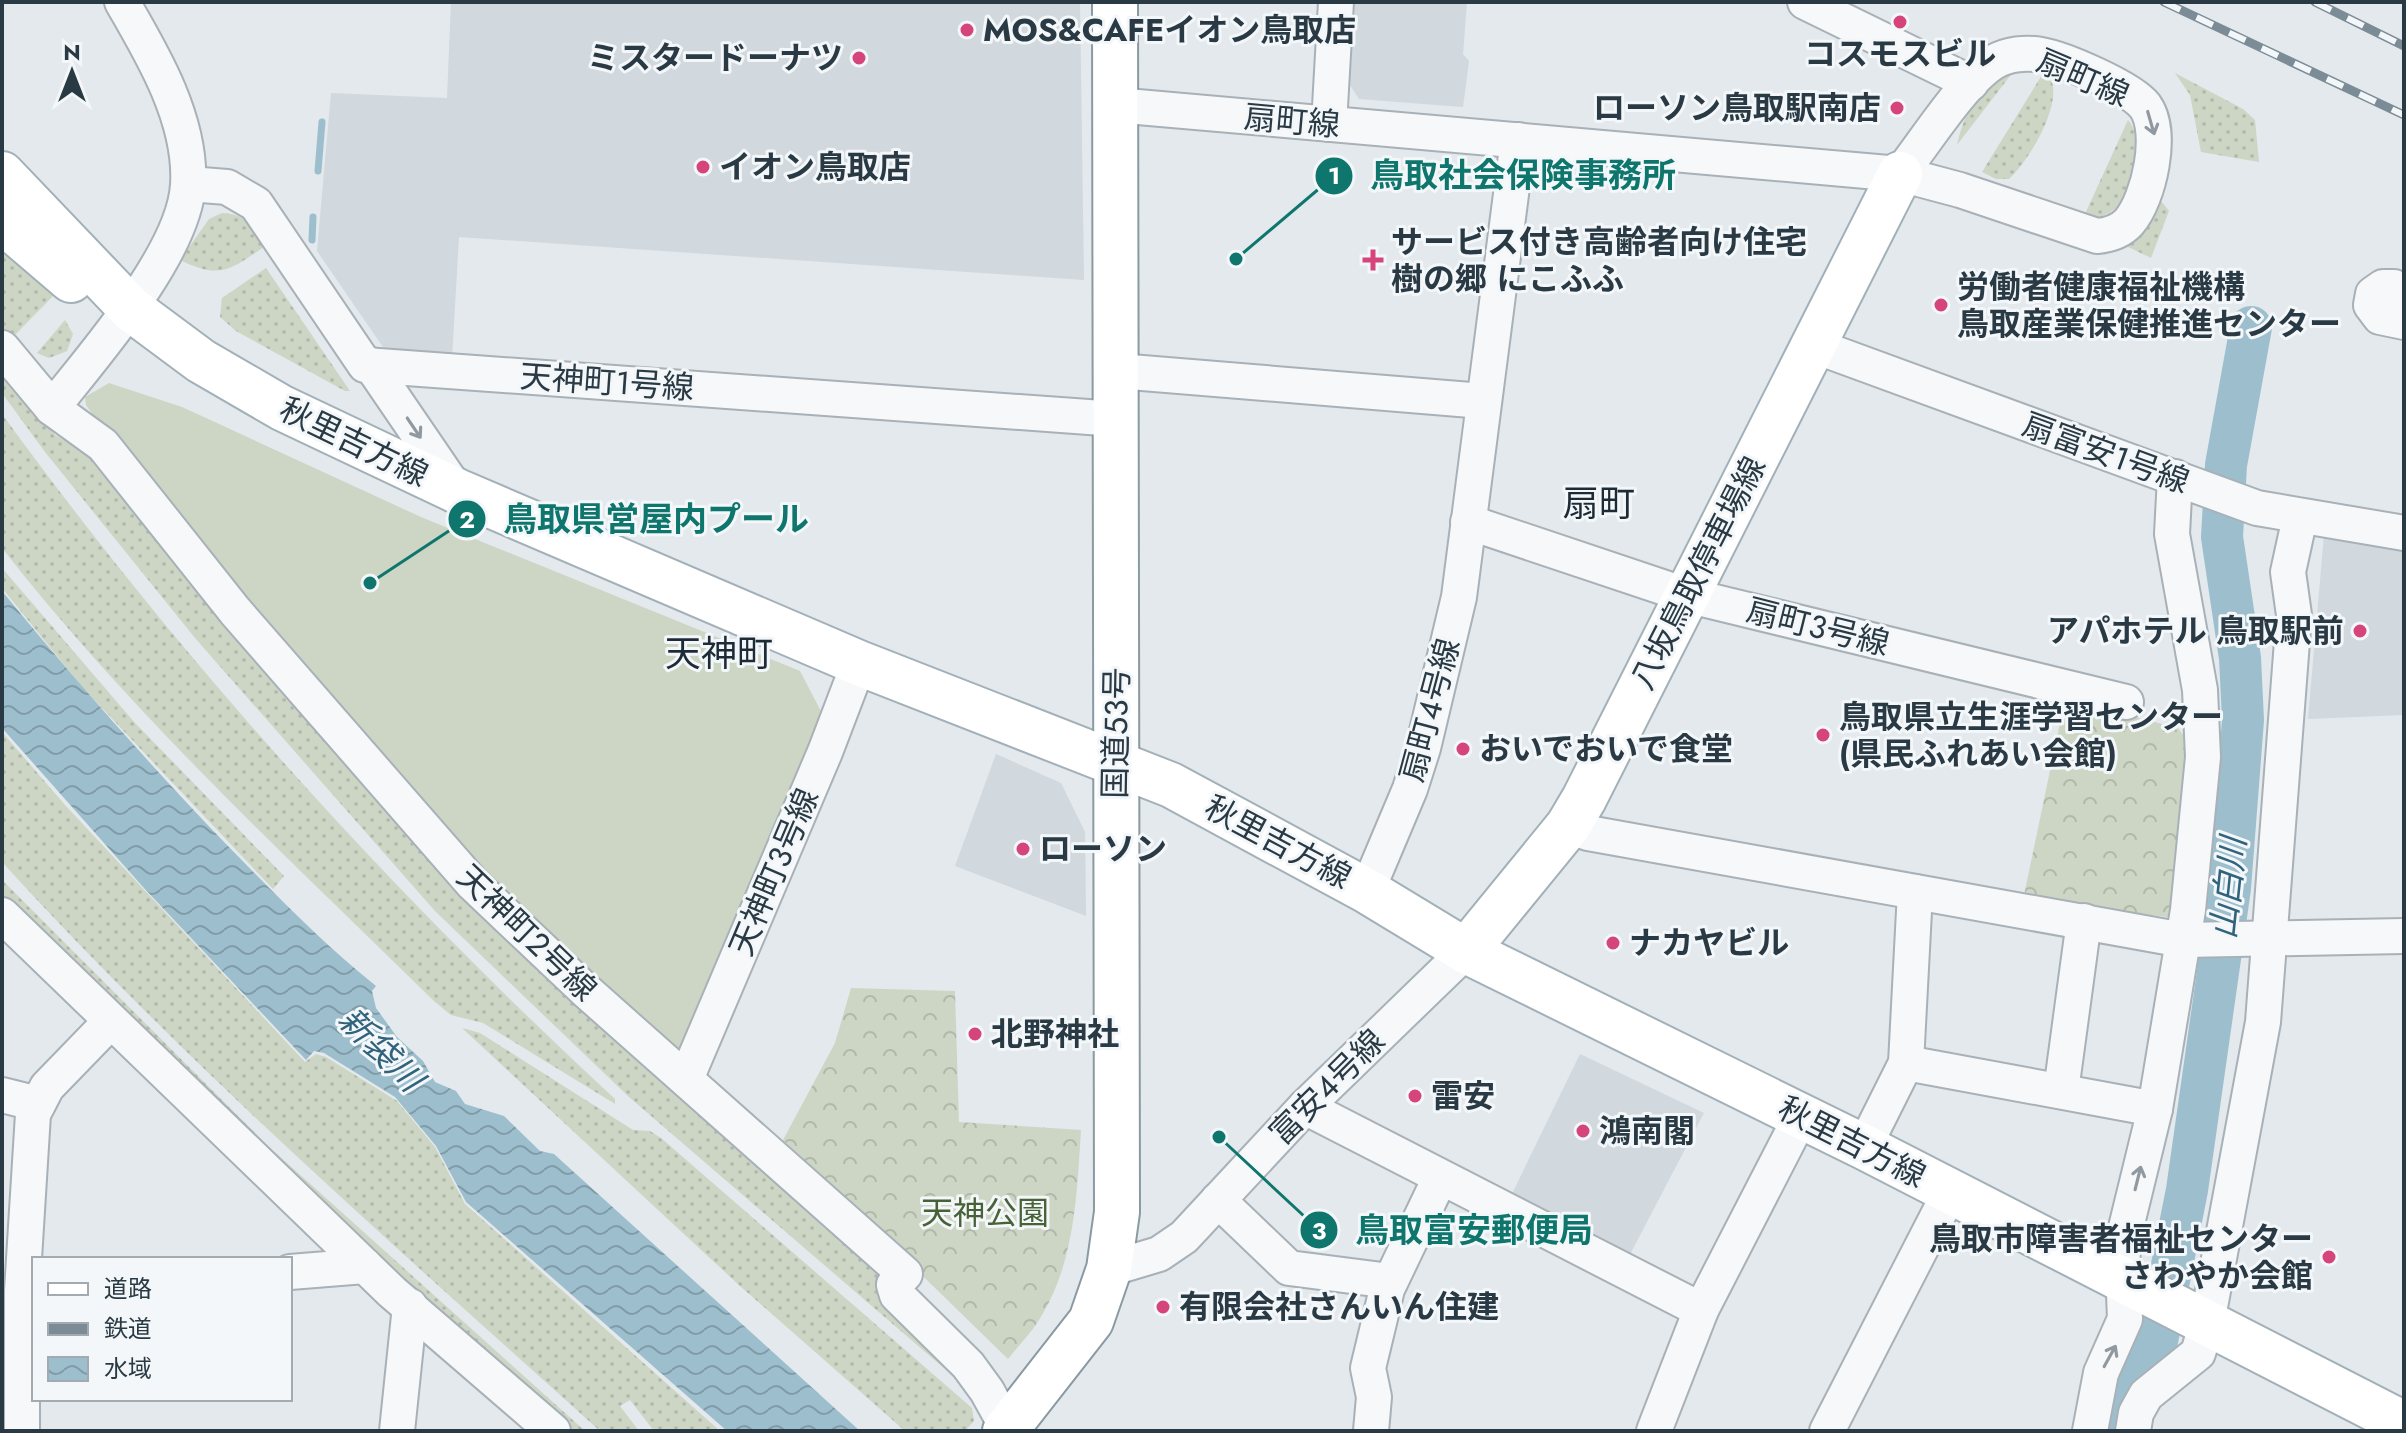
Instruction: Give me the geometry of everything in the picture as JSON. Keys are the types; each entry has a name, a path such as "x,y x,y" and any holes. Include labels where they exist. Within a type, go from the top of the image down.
{"main road":[{"name":"国道53号","path":"1007,1430 1091,1321 1109,1269 1117,1212 1115,2"},
{"name":"秋里吉方線","path":"2,174 131,309"},
{"name":"八坂鳥取停車場線","path":"1466,951 1568,826 1815,346 1878,211 1900,174"},
{"name":"秋里吉方線","path":"2,221 71,280 131,309 239,385 331,433 457,491 859,663 1171,785 1367,891 1466,951 1864,1147 2135,1289 2404,1424"}],"street":[{"path":"52,408 131,309 177,228 189,184 186,151 173,105 151,54 122,2"},
{"path":"1329,124 1336,2"},
{"path":"1826,6 1971,83"},
{"name":"扇町線","path":"1115,105 1900,174 1960,190 2083,233 2110,235 2128,223 2136,211 2155,145 2154,127 2146,107 2136,98 2043,55 2026,53 1996,61 1971,83 1900,174"},
{"path":"1937,126 1940,160 1946,174 1960,190"},
{"path":"1118,371 1483,401 1518,140"},
{"path":"189,184 227,187 256,204 365,365 371,365 457,491"},
{"path":"1878,211 1924,194 1960,190"},
{"path":"2404,297 2394,287 2383,287 2373,294 2371,305 2380,317 2404,322"},
{"name":"扇富安1号線","path":"1815,346 2257,508 2404,533"},
{"name":"天神町2号線","path":"2,348 52,408 103,445 235,611 473,884 905,1274 894,1285 897,1295 968,1365 987,1391 1007,1430"},
{"name":"天神町1号線","path":"371,365 1116,419"},
{"name":"扇町4号線","path":"1367,891 1410,789 1423,748 1459,597 1483,401"},
{"path":"2090,1431 2101,1373 2135,1289 2122,1244 2155,1109 2183,940 2203,757 2200,690 2172,534 2186,482"},
{"path":"2133,1431 2136,1413 2146,1395 2198,1353 2196,1318 2263,1022 2294,615 2288,572 2300,517"},
{"name":"扇町3号線","path":"1468,522 1686,595 2126,702"},
{"name":"天神町3号線","path":"686,1079 825,752 859,663"},
{"path":"1568,826 2183,940 2404,936"},
{"path":"1864,1147 1906,1063 1915,892"},
{"path":"2,915 365,1266 553,1431"},
{"path":"2061,1091 2084,921"},
{"name":"富安4号線","path":"1109,1269 1159,1254 1184,1237 1305,1107 1466,951"},
{"path":"22,1431 19,1290 33,1114 47,1087 110,1022"},
{"path":"1906,1063 2155,1109"},
{"path":"2,1095 38,1104"},
{"path":"1305,1107 1701,1310"},
{"path":"1654,1431 1701,1310 1801,1116"},
{"path":"1371,1431 1374,1397 1368,1368 1390,1281 1440,1178"},
{"path":"1827,1431 1950,1192"},
{"path":"1218,1200 1289,1268 1390,1281"},
{"path":"292,1272 365,1266"},
{"path":"397,1431 410,1306"}],"shaded area":[{"name":"イオン鳥取店","path":"451,2 1080,2 1084,280 459,237 452,358 393,353 383,347 317,251 331,93 447,98"},
{"path":"1355,2 1467,2 1463,54 1469,61 1463,107 1359,99 1350,85"},
{"name":"アパホテル 鳥取駅前","path":"2324,535 2404,547 2404,715 2308,719"},
{"name":"ローソン","path":"996,754 1061,783 1085,832 1086,916 955,866"},
{"path":"1580,1054 1704,1113 1626,1262 1508,1202"}],"green space":[{"path":"2013,72 1957,145 1964,122 1982,89 2001,75"},
{"path":"2175,73 2243,109 2255,120 2259,162 2201,152 2190,95"},
{"path":"2042,75 2052,82 2053,93 2047,120 2034,147 2009,179 1996,179 1982,172"},
{"path":"2128,120 2136,138 2137,150 2130,187 2119,205 2109,213 2097,218 2085,214"},
{"path":"2157,196 2169,211 2151,258 2122,244"},
{"path":"222,213 243,219 267,245 245,260 217,271 180,260 209,219"},
{"path":"2,246 55,294 10,340 2,330"},
{"path":"266,268 350,391 236,331 220,317 222,298"},
{"path":"65,320 73,334 67,351 49,358 37,353"},
{"path":"2,371 55,435 104,462 239,642 448,881 672,1089 883,1274 981,1400 629,1097 435,911 195,638 45,452 2,393"},
{"path":"109,383 182,407 421,517 800,671 825,719 684,1061 476,875 108,436 86,405 85,397"},
{"path":"2,414 142,596 292,772 450,939 615,1099 615,1104 483,1023 451,1015 435,1002 211,782 103,668 2,548"},
{"path":"2,568 135,723 284,876 273,889 82,687 2,588"},
{"path":"2065,699 2178,728 2191,746 2177,908 2168,917 2023,900"},
{"path":"2,732 65,805 305,1062 316,1054 326,1057 397,1101 435,1147 465,1204 720,1431 654,1431 630,1400 620,1406 639,1431 600,1431 294,1154 145,1011 2,862"},
{"path":"2,880 268,1146 585,1431 573,1431 499,1367 353,1237 210,1103 2,895"},
{"name":"天神公園","path":"851,988 955,991 959,1122 1081,1130 1072,1226 1061,1272 1038,1321 1008,1359 783,1140 835,1043"},
{"path":"462,1028 480,1033 633,1130 650,1131 661,1138 972,1408 974,1421 965,1431 905,1431 740,1286"}],"water":[{"name":"新袋川","path":"2,591 111,719 243,862 337,953 376,986 372,991 376,1008 397,1037 423,1061 435,1082 456,1091 465,1104 504,1116 540,1151 554,1154 860,1431 727,1431 466,1202 436,1146 395,1097 324,1053 314,1051 306,1060 143,887 2,728"}],"waterway":[{"path":"318,171 322,122"},
{"path":"312,240 313,217"},
{"name":"山白川","path":"2111,1431 2119,1385 2155,1351 2187,1190 2230,888 2243,720 2240,658 2222,537 2226,465 2251,327"}],"railway":[{"path":"2164,2 2404,115"},
{"path":"2315,2 2404,46"}],"place":[{"name":"コスモスビル","path":"1900,22"},
{"name":"MOS&CAFEイオン鳥取店","path":"967,30"},
{"name":"ミスタードーナツ","path":"859,58"},
{"name":"ローソン鳥取駅南店","path":"1897,108"},
{"name":"イオン鳥取店","path":"703,167"},
{"name":"鳥取社会保険事務所","path":"1236,259"},
{"name":"サービス付き高齢者向け住宅 樹の郷 にこふふ","path":"1373,260"},
{"name":"労働者健康福祉機構 鳥取産業保健推進センター","path":"1941,305"},
{"name":"鳥取県営屋内プール","path":"370,583"},
{"name":"アパホテル 鳥取駅前","path":"2360,631"},
{"name":"鳥取県立生涯学習センター (県民ふれあい会館)","path":"1823,735"},
{"name":"おいでおいで食堂","path":"1463,749"},
{"name":"ローソン","path":"1023,849"},
{"name":"ナカヤビル","path":"1613,943"},
{"name":"北野神社","path":"975,1034"},
{"name":"雷安","path":"1415,1096"},
{"name":"鴻南閣","path":"1583,1131"},
{"name":"鳥取富安郵便局","path":"1219,1137"},
{"name":"鳥取市障害者福祉センター さわやか会館","path":"2329,1257"},
{"name":"有限会社さんいん住建","path":"1163,1307"}],"district":[{"name":"扇町","path":"1599,503"},
{"name":"天神町","path":"719,653"}]}
